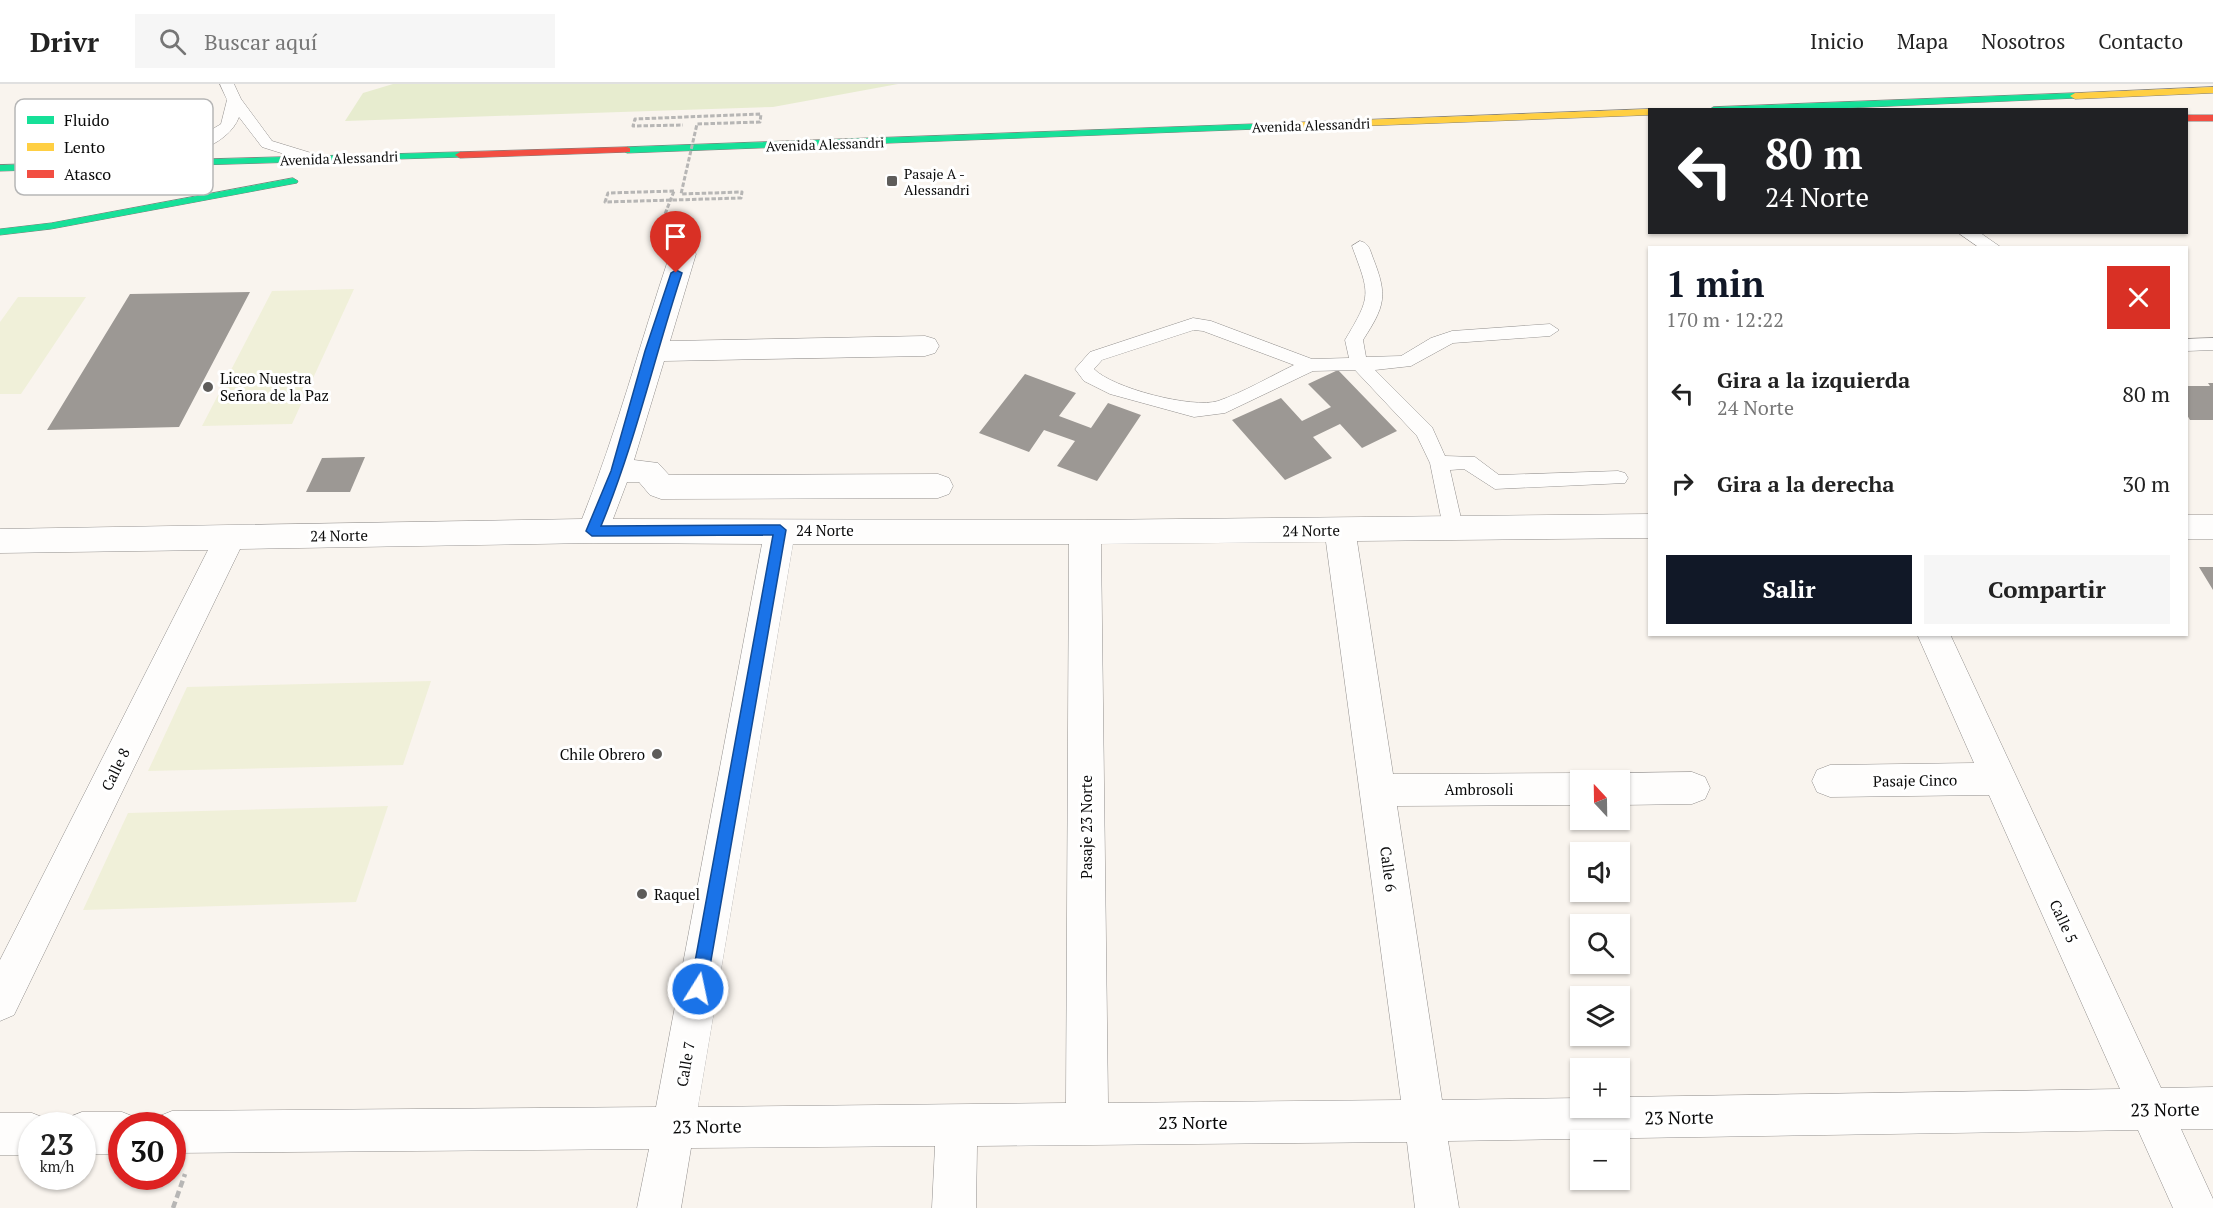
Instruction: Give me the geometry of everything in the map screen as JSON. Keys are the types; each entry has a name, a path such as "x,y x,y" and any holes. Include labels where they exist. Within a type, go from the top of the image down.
{"main road":[{"path":"1763,108 2213,90"},
{"name":"Avenida Alessandri","path":"213,162 679,149 1648,112"},
{"path":"2188,118 2213,118"},
{"name":"Avenida Alessandri","path":"0,168 15,168"},
{"name":"Avenida Alessandri","path":"0,232 299,181 213,184"}],"street":[{"path":"592,531 618,471 651,351 682,254"},
{"path":"651,351 925,346"},
{"path":"618,471 647,471 661,487 938,486"},
{"name":"24 Norte","path":"0,541 592,531 1085,532 1648,526"},
{"path":"2188,527 2213,527"},
{"name":"Calle 7","path":"659,1208 780,530"},
{"name":"Calle 6","path":"1340,530 1437,1208"},
{"name":"Pasaje 23 Norte","path":"1085,532 1087,1122"},
{"name":"Calle 8","path":"0,1001 230,538"},
{"name":"Calle 5","path":"1934,636 2195,1208"},
{"name":"Pasaje Cinco","path":"1830,781 1999,779"},
{"path":"1630,789 1692,788"},
{"name":"Ambrosoli","path":"1377,790 1570,789"},
{"name":"23 Norte","path":"186,1132 1087,1122 1424,1121 2213,1108"},
{"path":"954,1208 957,1124"},
{"path":"0,1134 18,1134"}],"lane":[{"path":"226,84 234,100 267,144 316,159"},
{"path":"213,134 226,127 233,114 234,100"},
{"path":"1969,234 1990,246"},
{"path":"1360,246 1377,293 1375,309 1354,340 1359,364 1425,432 1439,463 1453,527"},
{"path":"1311,365 1219,408 1206,410 1194,410 1103,385 1086,376 1084,369 1096,356 1193,324 1205,325 1311,365 1405,363 1437,342 1452,337 1550,330"},
{"path":"2188,345 2213,344"},
{"path":"1439,463 1468,462 1495,482 1618,478"}],"path":[{"path":"674,191 608,193 605,202 741,198 742,192 681,194 697,124 760,122 761,114 635,118 633,126 683,124"}],"green space":[{"path":"393,84 898,84 773,107 345,121 363,93"},
{"path":"354,289 292,424 202,426 272,291"},
{"path":"18,297 86,297 21,394 0,394 0,322"},
{"path":"431,681 403,765 148,771 187,687"},
{"path":"388,806 356,902 83,910 128,813"}],"building":[{"path":"250,292 179,427 47,430 130,294"},
{"path":"1338,370 1397,431 1362,448 1340,424 1313,437 1332,458 1285,480 1232,420 1281,398 1302,421 1331,407 1308,384"},
{"path":"1025,374 1076,393 1059,416 1091,428 1108,403 1141,415 1097,481 1057,466 1075,441 1044,430 1029,452 979,433"},
{"path":"2208,383 2213,383 2213,420 2190,420 2188,417 2188,386 2210,386"},
{"path":"365,457 350,492 306,492 322,458"},
{"path":"2199,567 2213,567 2213,590"}],"traffic: fast":[{"path":"1765,108 2075,96"},
{"path":"627,150 1282,126"},
{"path":"213,162 460,155"},
{"path":"0,168 15,168"},
{"path":"0,232 51,226 293,181"}],"traffic: slow":[{"path":"2075,96 2213,90"},
{"path":"1282,126 1648,112"}],"traffic: jam":[{"path":"2188,118 2213,118"},
{"path":"460,155 627,150"}],"place":[{"name":"Pasaje A - Alessandri","path":"892,181"},
{"name":"Liceo Nuestra Señora de la Paz","path":"208,387"},
{"name":"Chile Obrero","path":"657,754"},
{"name":"Raquel","path":"642,894"}],"route":[{"path":"676,273 651,351 618,471 592,531 780,530 698,989"}]}
